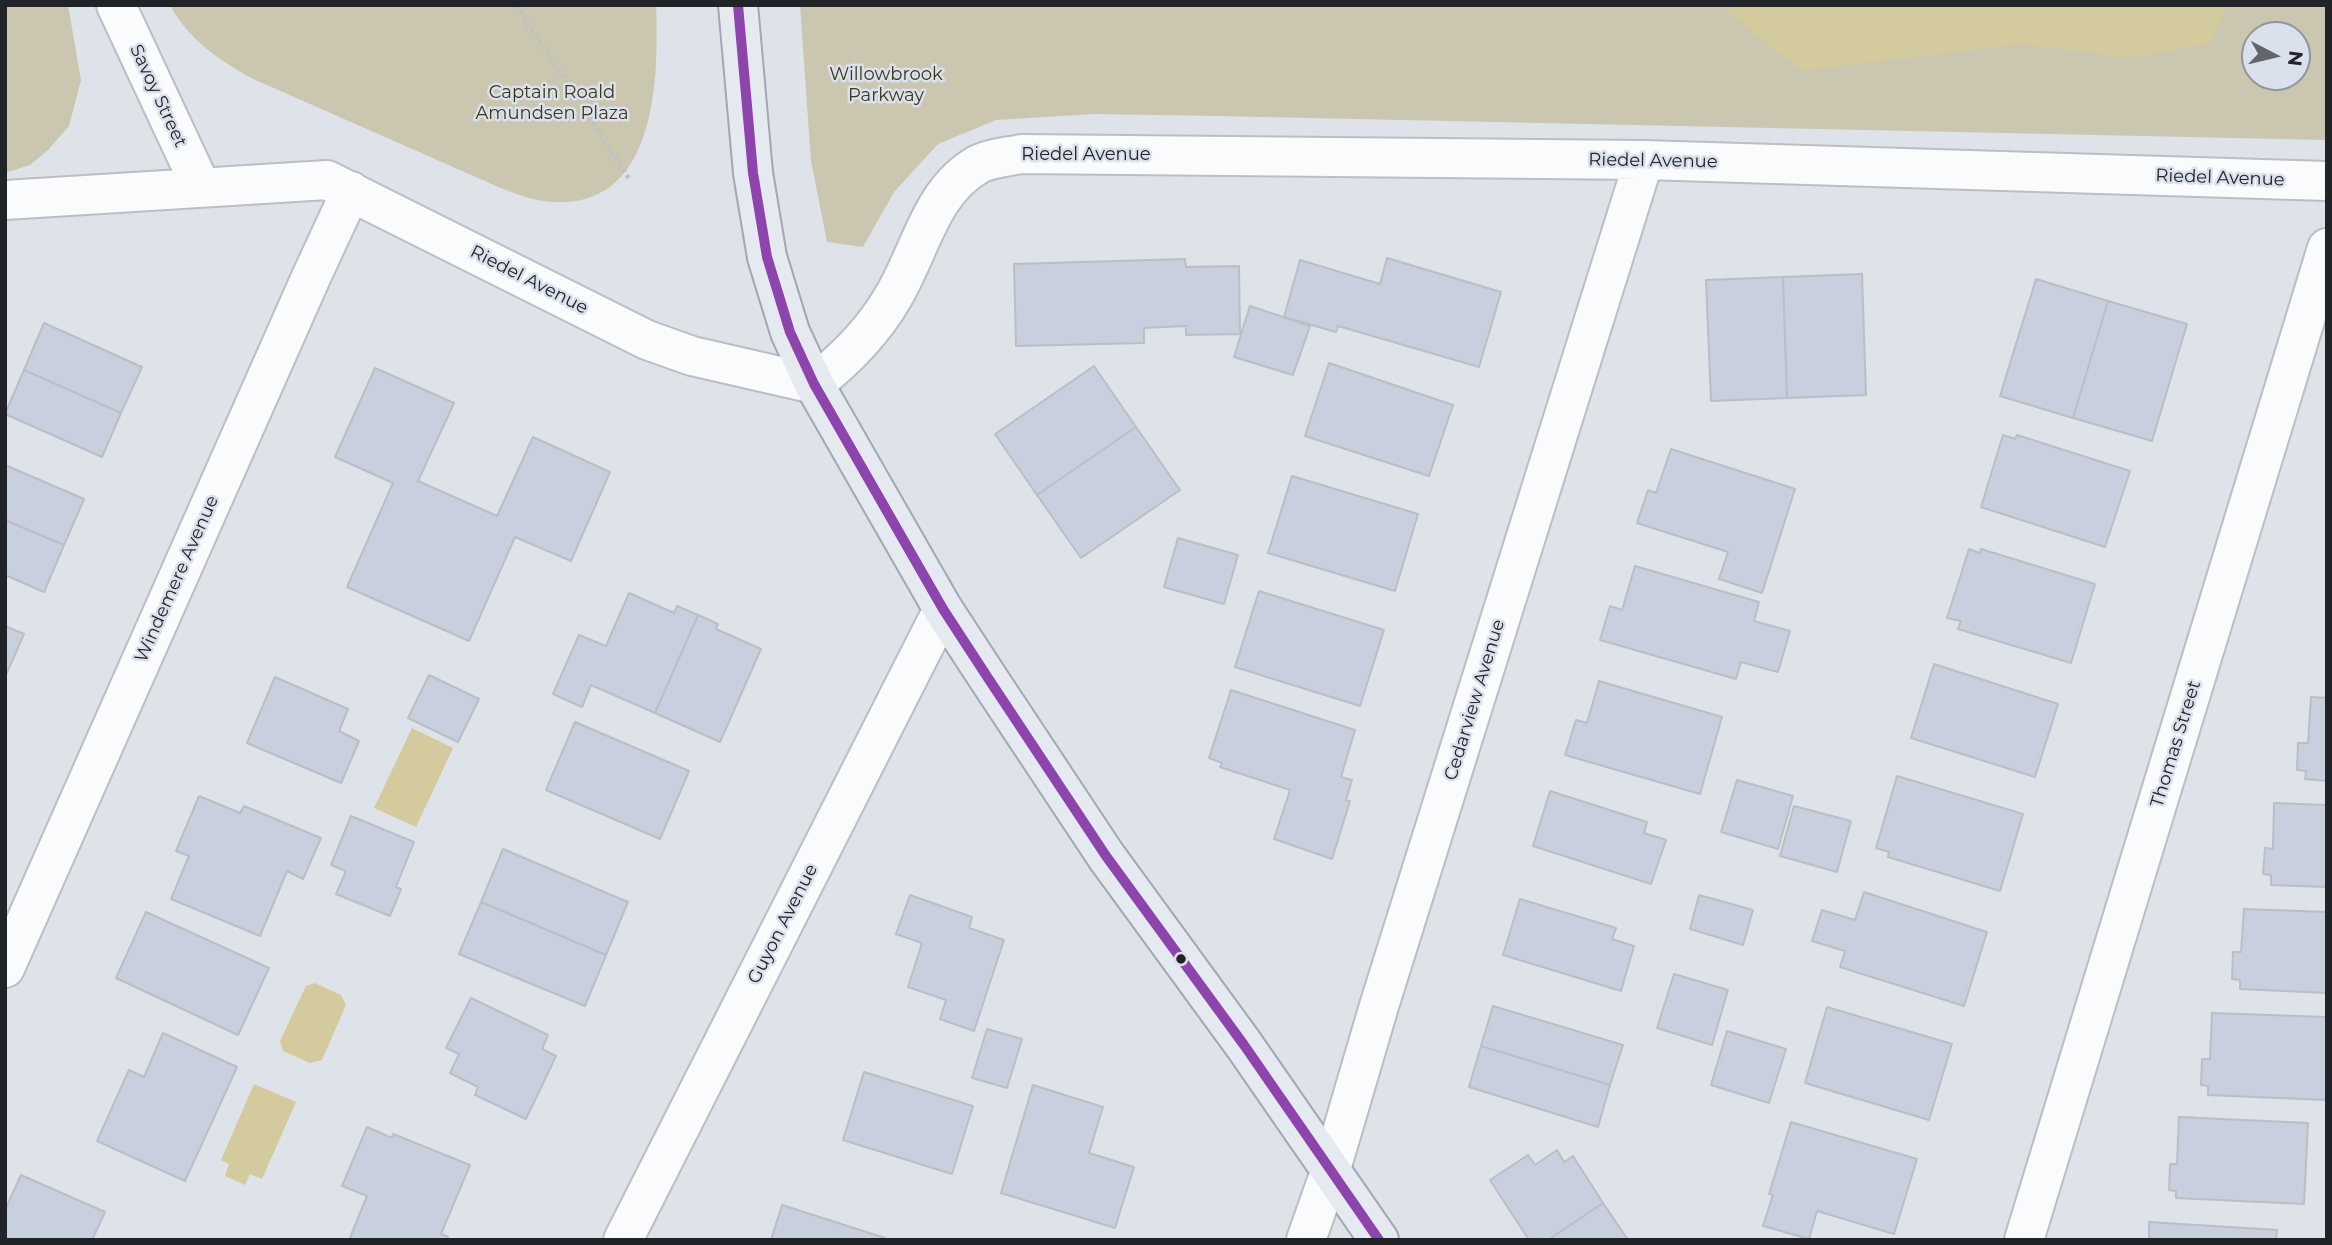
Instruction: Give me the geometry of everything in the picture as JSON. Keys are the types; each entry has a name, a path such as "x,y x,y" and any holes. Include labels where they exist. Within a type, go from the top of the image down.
{"main road":[{"path":"738,5 753,173 767,257 790,332 814,384 943,609 1106,856 1244,1045 1379,1240"}],"street":[{"name":"Savoy Street","path":"116,5 201,187"},
{"name":"Riedel Avenue","path":"5,201 327,180 647,340 692,356 814,384 839,365 878,320 909,269 941,200 951,187 980,164 1000,158 1043,154 1644,160 2327,181"},
{"name":"Cedarview Avenue","path":"1306,1240 1331,1169 1383,993 1644,160"},
{"name":"Windemere Avenue","path":"5,968 351,191"},
{"name":"Thomas Street","path":"2024,1240 2327,248"},
{"name":"Guyon Avenue","path":"623,1240 943,609"}],"path":[{"path":"516,5 630,180"}],"green space":[{"path":"5,5 68,5 81,80 69,126 48,150 30,165 5,173"},
{"name":"Captain Roald Amundsen Plaza","path":"170,5 656,5 656,67 645,132 633,161 614,183 589,198 555,202 529,198 251,78 205,48 177,17"},
{"name":"Willowbrook Parkway","path":"800,5 2327,5 2327,140 1094,114 996,120 938,144 894,192 863,247 827,242 811,161"}],"shaded area":[{"path":"1720,5 2228,5 2211,43 2131,58 2020,44 1801,71"},
{"path":"412,728 453,748 416,827 374,808"},
{"path":"315,983 341,995 346,1005 322,1060 310,1063 283,1051 280,1041 306,986"},
{"path":"254,1084 296,1102 262,1179 250,1174 245,1185 225,1176 229,1164 221,1160"}],"building":[{"path":"1387,258 1501,292 1479,367 1338,326 1336,332 1284,317 1300,260 1380,284"},
{"path":"1185,259 1186,267 1239,266 1240,334 1186,335 1186,326 1144,328 1144,343 1016,346 1014,264"},
{"path":"1862,274 1866,395 1787,398 1783,277"},
{"path":"1783,277 1787,398 1711,401 1706,280"},
{"path":"2036,279 2108,301 2073,418 2000,396"},
{"path":"2108,301 2187,324 2152,441 2073,418"},
{"path":"1250,306 1310,326 1293,375 1234,357"},
{"path":"44,323 142,367 121,413 24,370"},
{"path":"1329,363 1453,405 1429,476 1305,436"},
{"path":"1094,366 1136,427 1037,495 995,434"},
{"path":"375,368 454,403 418,481 497,516 533,437 610,472 571,561 515,537 469,641 347,587 393,483 335,457"},
{"path":"24,370 121,413 102,457 5,414"},
{"path":"1136,427 1180,490 1081,558 1037,495"},
{"path":"2003,435 2015,439 2017,435 2130,471 2105,547 1981,507"},
{"path":"1671,449 1795,489 1762,593 1719,579 1728,552 1637,523 1648,490 1656,493"},
{"path":"5,465 84,499 64,545 5,520"},
{"path":"1292,476 1418,514 1395,591 1268,553"},
{"path":"5,520 64,545 44,592 5,575"},
{"path":"1178,538 1238,555 1224,604 1164,587"},
{"path":"1969,549 1980,553 1981,549 2095,584 2071,663 1958,629 1961,621 1947,618"},
{"path":"1635,566 1759,602 1754,621 1790,631 1778,672 1741,662 1736,679 1600,640 1610,606 1622,610"},
{"path":"1259,591 1384,630 1360,706 1235,667"},
{"path":"629,593 674,613 677,606 698,615 655,713 591,685 582,707 553,694 579,635 606,646"},
{"path":"698,615 718,624 716,629 761,649 720,742 655,713"},
{"path":"5,626 24,634 5,677"},
{"path":"1934,664 2058,704 2035,777 1911,738"},
{"path":"429,675 479,699 458,742 408,718"},
{"path":"275,677 348,709 339,731 359,741 341,783 247,743"},
{"path":"1599,681 1722,717 1700,794 1565,755 1576,720 1587,723"},
{"path":"1231,690 1355,730 1341,777 1352,780 1346,800 1350,801 1332,859 1274,839 1290,790 1220,767 1222,763 1209,758"},
{"path":"2311,697 2327,698 2327,781 2305,779 2306,771 2297,770 2298,743 2308,743"},
{"path":"575,722 689,771 660,839 546,790"},
{"path":"1897,776 2023,814 2000,891 1888,857 1889,852 1876,848"},
{"path":"1737,780 1793,796 1778,849 1721,832"},
{"path":"1550,791 1647,822 1644,833 1666,840 1651,884 1533,846"},
{"path":"199,796 240,813 244,806 321,838 303,879 287,871 260,936 171,899 189,856 176,851"},
{"path":"2274,803 2327,805 2327,887 2271,885 2271,875 2263,874 2265,848 2273,849"},
{"path":"1794,806 1851,821 1837,872 1780,856"},
{"path":"351,816 414,842 396,887 401,889 390,916 336,894 346,871 331,865"},
{"path":"503,849 628,902 606,955 481,902"},
{"path":"1864,892 1987,932 1964,1006 1840,967 1845,951 1812,941 1822,910 1855,920"},
{"path":"910,895 972,917 969,928 1004,940 974,1031 940,1019 946,1000 908,987 922,943 896,934"},
{"path":"1699,895 1753,910 1743,945 1690,929"},
{"path":"1520,899 1616,928 1612,939 1634,946 1621,991 1503,955"},
{"path":"481,902 606,955 585,1006 459,954"},
{"path":"2244,909 2327,912 2327,993 2240,989 2240,980 2232,979 2233,952 2241,952"},
{"path":"146,912 269,968 238,1035 116,978"},
{"path":"1674,974 1728,990 1712,1045 1657,1028"},
{"path":"471,998 548,1035 542,1049 556,1056 526,1119 475,1095 478,1087 450,1073 459,1054 446,1048"},
{"path":"1493,1006 1623,1045 1610,1085 1481,1046"},
{"path":"1827,1007 1952,1044 1929,1120 1805,1083"},
{"path":"2212,1013 2327,1017 2327,1100 2208,1095 2208,1086 2201,1085 2202,1059 2210,1059"},
{"path":"987,1029 1022,1039 1007,1088 972,1078"},
{"path":"1727,1031 1786,1049 1769,1103 1711,1085"},
{"path":"163,1033 237,1067 185,1181 97,1141 129,1070 144,1077"},
{"path":"1481,1046 1610,1085 1598,1127 1469,1087"},
{"path":"864,1072 973,1106 952,1174 843,1140"},
{"path":"1033,1085 1103,1107 1089,1153 1134,1167 1115,1228 1001,1193"},
{"path":"2179,1117 2308,1123 2304,1204 2176,1198 2176,1191 2169,1190 2170,1164 2177,1164"},
{"path":"1791,1122 1917,1159 1894,1234 1817,1211 1809,1239 1763,1226 1773,1195 1769,1194"},
{"path":"367,1127 392,1138 393,1134 470,1165 441,1234 448,1237 447,1240 349,1240 367,1196 342,1186"},
{"path":"1557,1150 1564,1162 1573,1156 1603,1203 1548,1240 1529,1240 1490,1180 1528,1155 1535,1165"},
{"path":"21,1175 105,1212 92,1240 5,1240 5,1210"},
{"path":"1603,1203 1628,1240 1548,1240"},
{"path":"782,1205 885,1238 885,1240 771,1240"},
{"path":"2149,1222 2277,1230 2276,1240 2149,1240"}],"transit line":[{"path":"738,5 753,173 767,257 790,332 814,384 943,609 988,678 1106,856 1244,1045 1379,1240"}]}
